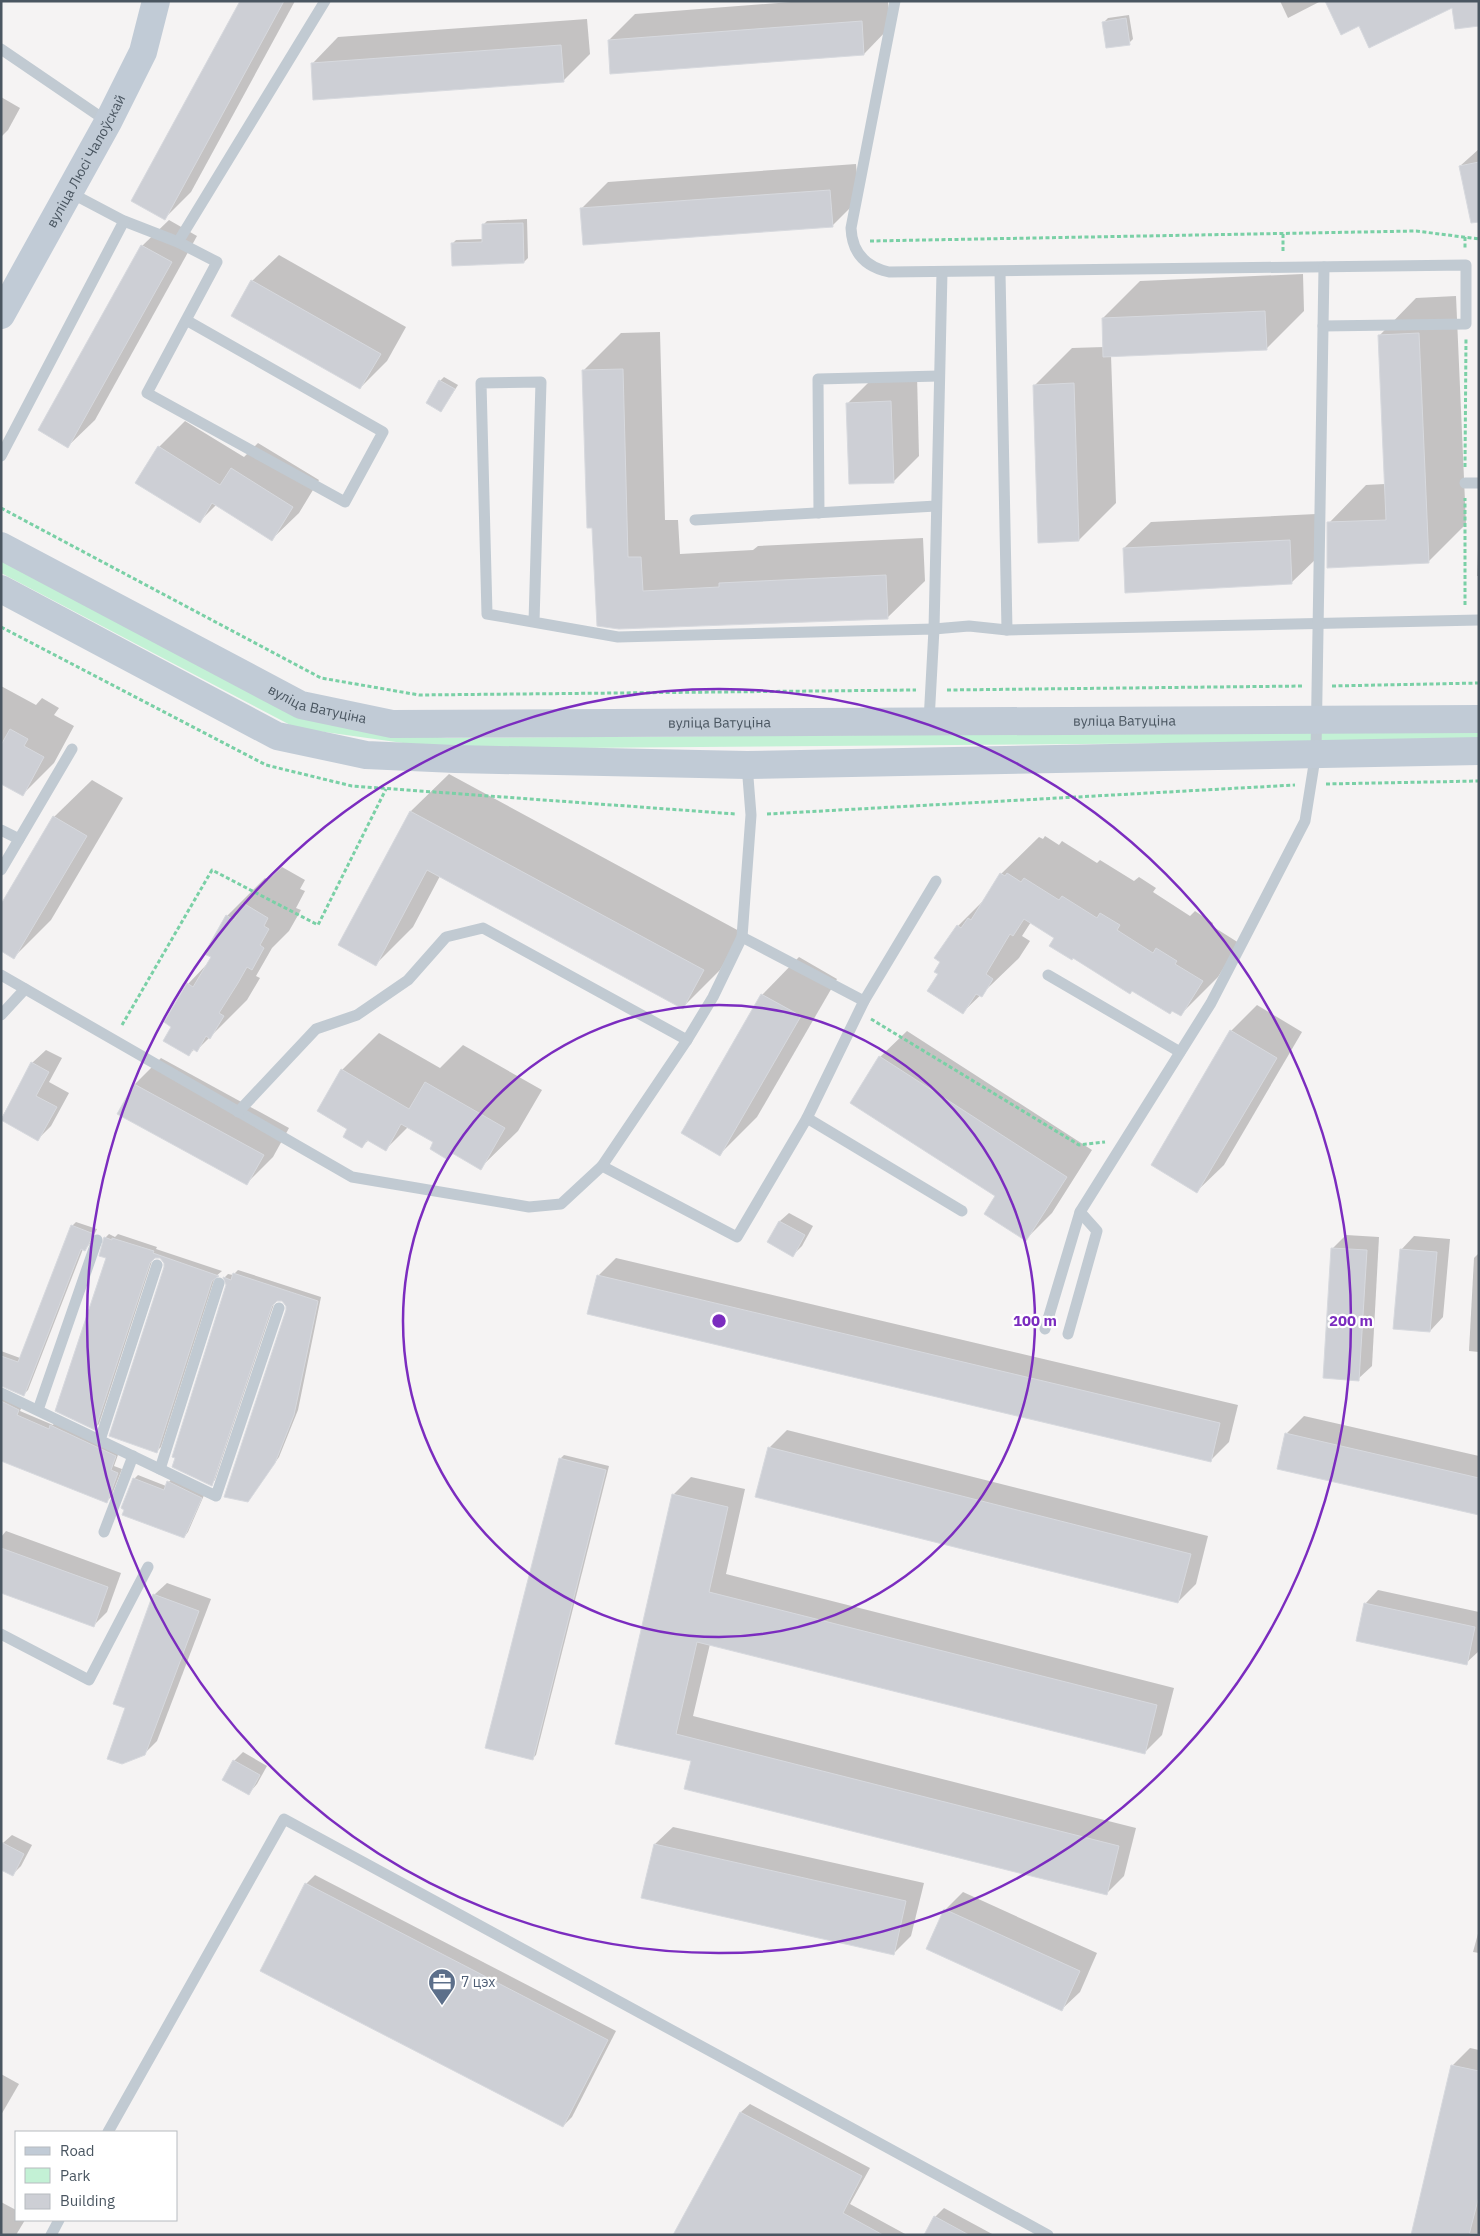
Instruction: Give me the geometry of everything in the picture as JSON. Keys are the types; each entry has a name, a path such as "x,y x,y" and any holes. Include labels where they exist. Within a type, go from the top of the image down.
{"street":[{"name":"вуліца Люсі Чалоўскай","path":"1,315 108,122 143,52 156,1"},
{"name":"вуліца Ватуціна","path":"1,546 301,705 392,724 1479,719"},
{"path":"1,589 277,736 366,755 455,760 747,765 1316,752 1479,751"}],"lane":[{"path":"178,242 325,1"},
{"path":"895,1 851,228 852,241 864,262 876,269 889,272 1466,265 1466,324 1323,326"},
{"path":"1,49 108,122"},
{"path":"69,192 124,221 178,242 217,262 186,320 147,393 345,502 383,432 186,320"},
{"path":"1,456 124,221"},
{"path":"1045,1329 1080,1212 1211,1003 1305,821 1316,752 1324,267"},
{"path":"929,721 934,629 942,272"},
{"path":"1000,272 1006,630"},
{"path":"819,513 818,379 939,376"},
{"path":"534,622 541,382 481,383 487,614 618,637 934,629 969,626 1006,630 1479,620"},
{"path":"1465,483 1479,483"},
{"path":"695,520 936,506"},
{"path":"1,870 72,749"},
{"path":"1,975 352,1177 529,1207 561,1204 602,1166 687,1040 713,997 742,937 751,815 747,765"},
{"path":"1,830 19,839"},
{"path":"602,1166 737,1237 807,1118 864,1001 936,881"},
{"path":"238,1112 316,1029 357,1015 408,980 446,936 483,928 687,1040"},
{"path":"742,937 864,1001"},
{"path":"1048,975 1180,1052"},
{"path":"1,1014 25,989"},
{"path":"807,1118 962,1211"},
{"path":"1068,1334 1097,1231 1080,1212"},
{"path":"38,1410 97,1240"},
{"path":"100,1440 156,1265"},
{"path":"160,1469 219,1283"},
{"path":"1,1393 216,1496 279,1308"},
{"path":"104,1532 133,1456"},
{"path":"1,1634 89,1680 148,1567"},
{"path":"109,2131 284,1819 1048,2235"},
{"path":"51,2235 58,2221"}],"path":[{"path":"852,241 1416,231 1479,239"},
{"path":"1,508 321,678 419,695 1479,683"},
{"path":"113,1040 212,870 318,925 386,789"},
{"path":"858,1012 883,1024 1079,1145 1125,1140"}],"green space":[{"path":"1,560 303,719 446,738 1479,731 1479,741 446,749 296,728 1,573"}],"building":[{"path":"240,1 284,1 165,220 131,201"},
{"path":"1325,1 1479,1 1479,26 1455,29 1452,8 1369,48 1359,26 1341,35"},
{"path":"1126,18 1130,45 1106,48 1102,22"},
{"path":"862,21 864,55 610,74 608,40"},
{"path":"561,45 564,82 313,100 311,63"},
{"path":"1479,162 1479,222 1471,223 1459,166"},
{"path":"830,190 833,227 583,245 580,208"},
{"path":"523,223 524,263 452,266 451,243 482,242 482,224"},
{"path":"141,245 172,262 68,448 38,430"},
{"path":"251,280 381,354 360,389 231,316"},
{"path":"1265,311 1267,350 1103,357 1102,318"},
{"path":"1419,333 1429,563 1327,568 1327,522 1386,520 1378,335"},
{"path":"623,369 628,557 641,557 643,591 719,587 719,583 886,575 888,619 619,629 597,626 592,528 587,528 582,370"},
{"path":"439,380 455,389 441,412 426,403"},
{"path":"1074,383 1079,541 1038,543 1033,385"},
{"path":"891,401 894,483 849,484 846,403"},
{"path":"158,446 220,485 231,468 293,507 272,541 212,503 200,523 135,483"},
{"path":"1290,540 1292,584 1125,593 1123,548"},
{"path":"10,729 28,739 24,746 44,757 23,796 1,784 1,745"},
{"path":"410,811 704,970 683,1009 427,870 376,966 338,945"},
{"path":"53,816 87,836 14,959 1,951 1,904"},
{"path":"1000,873 1005,876 1007,873 1021,882 1024,878 1059,900 1062,896 1097,918 1100,913 1120,925 1117,930 1153,953 1156,948 1177,961 1175,964 1203,981 1181,1016 1172,1011 1170,1014 1132,991 1130,994 1073,958 1072,960 1049,946 1054,938 1024,919 1013,936 1010,934 986,974 993,979 982,997 976,994 963,1014 927,991 938,974 934,972 940,962 934,958 957,925 961,928 968,918 971,920"},
{"path":"243,903 268,918 264,926 269,929 260,945 264,948 252,970 247,967 219,1013 224,1016 210,1039 206,1036 197,1052 193,1049 189,1056 163,1041 171,1027 164,1022 187,983 193,987 211,957 204,954 226,915 234,920"},
{"path":"761,994 801,1016 720,1156 681,1133"},
{"path":"1230,1030 1277,1058 1197,1193 1151,1165"},
{"path":"879,1056 1067,1177 1026,1241 984,1214 995,1196 850,1103"},
{"path":"31,1062 49,1072 36,1096 57,1107 38,1141 1,1120"},
{"path":"341,1069 409,1109 425,1082 505,1128 481,1170 452,1153 448,1160 430,1149 433,1142 401,1124 386,1151 367,1140 362,1148 343,1137 347,1129 317,1111"},
{"path":"134,1084 264,1155 247,1185 117,1114"},
{"path":"779,1221 805,1235 793,1257 767,1242"},
{"path":"71,1225 94,1234 85,1251 81,1249 24,1396 1,1386 1,1356 18,1362"},
{"path":"104,1237 154,1251 153,1253 219,1276 212,1281 157,1453 109,1436 164,1267 164,1263 160,1258 155,1258 150,1263 95,1430 55,1411 106,1258 99,1256"},
{"path":"1331,1248 1367,1250 1359,1381 1323,1378"},
{"path":"1400,1249 1437,1252 1430,1332 1393,1329"},
{"path":"233,1273 318,1301 294,1415 275,1463 248,1502 224,1497 286,1310 286,1306 282,1301 277,1301 272,1306 212,1486 172,1467 175,1458 172,1457 226,1285 223,1277 231,1280"},
{"path":"597,1275 1220,1423 1211,1462 587,1314"},
{"path":"1,1401 19,1410 17,1415 49,1429 50,1425 116,1456 111,1470 118,1473 107,1503 1,1461"},
{"path":"1285,1433 1479,1478 1479,1515 1277,1469"},
{"path":"768,1447 1191,1554 1178,1603 755,1497"},
{"path":"559,1458 606,1470 533,1760 485,1748"},
{"path":"133,1478 164,1490 167,1481 202,1498 184,1538 122,1515 124,1510 121,1508"},
{"path":"672,1494 728,1507 709,1592 1157,1705 1145,1754 697,1642 676,1734 1119,1846 1107,1895 684,1789 691,1761 615,1744"},
{"path":"1,1548 108,1587 94,1627 1,1593"},
{"path":"153,1594 199,1611 145,1755 122,1764 107,1759 125,1708 113,1704"},
{"path":"1364,1603 1475,1627 1467,1665 1356,1641"},
{"path":"233,1760 260,1775 249,1795 222,1780"},
{"path":"1,1842 24,1854 13,1876 1,1870"},
{"path":"654,1844 906,1901 894,1955 641,1898"},
{"path":"305,1883 608,2040 563,2127 260,1971"},
{"path":"944,1909 1080,1971 1062,2011 926,1949"},
{"path":"1451,2065 1479,2071 1479,2196 1469,2235 1411,2235"},
{"path":"740,2112 862,2176 843,2213 883,2235 673,2235"},
{"path":"934,2216 969,2235 924,2235"}],"place":[{"name":"7 цэх","path":"442,2006"}]}
